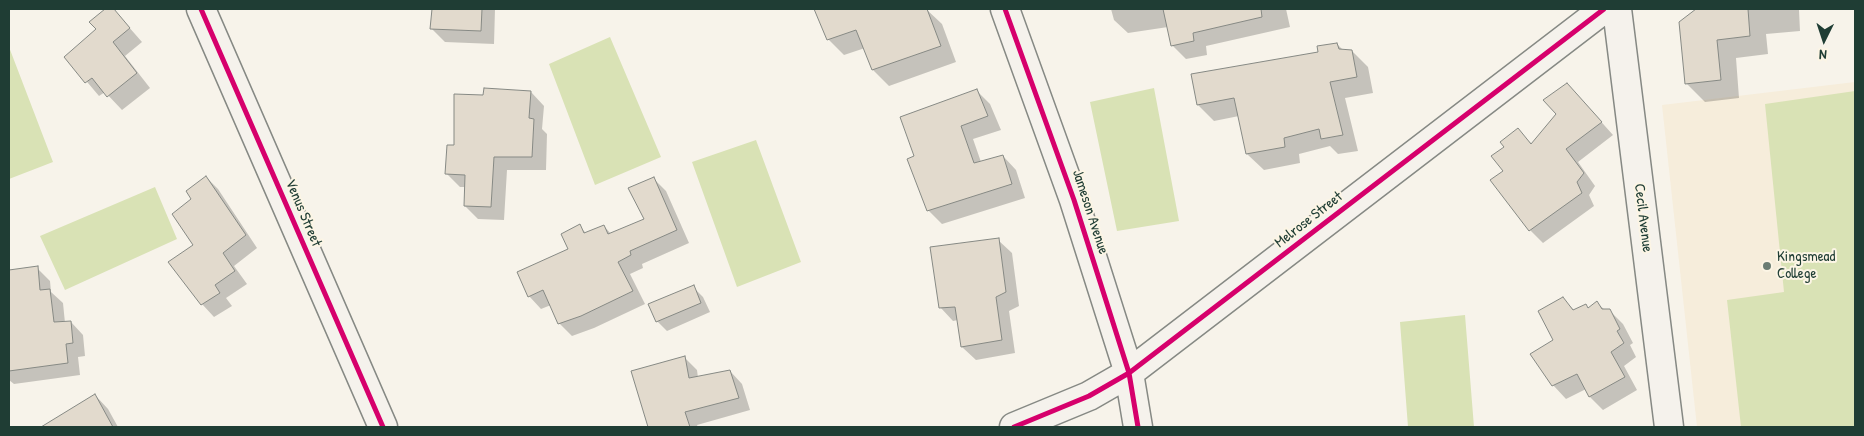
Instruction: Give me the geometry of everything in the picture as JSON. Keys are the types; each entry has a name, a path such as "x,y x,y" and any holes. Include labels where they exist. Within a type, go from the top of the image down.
{"street":[{"name":"Venus Street","path":"201,9 382,427"},
{"name":"Jameson Avenue","path":"1005,9 1074,200 1129,373 1138,427"},
{"name":"Melrose Street","path":"1014,427 1089,396 1129,373 1604,9"},
{"name":"Cecil Avenue","path":"1617,9 1669,427"}],"shaded area":[{"name":"Kingsmead College","path":"1855,82 1855,427 1697,427 1662,105"}],"green space":[{"path":"610,37 661,157 595,185 549,64"},
{"path":"9,47 53,162 9,179"},
{"path":"1154,88 1179,221 1117,231 1090,102"},
{"path":"1855,91 1855,427 1741,427 1727,300 1784,292 1765,104"},
{"path":"756,140 801,262 737,287 692,162"},
{"path":"155,187 177,239 65,290 40,236"},
{"path":"1465,315 1474,427 1408,427 1400,322"}],"building":[{"path":"105,9 114,9 130,28 113,42 137,73 107,97 92,78 85,83 64,57 96,29 89,22"},
{"path":"432,9 482,9 481,31 430,29"},
{"path":"814,9 927,9 941,46 872,70 856,30 827,40"},
{"path":"1163,9 1261,9 1262,17 1193,33 1194,41 1171,46"},
{"path":"1696,9 1748,9 1750,36 1717,40 1721,80 1685,84 1679,22"},
{"path":"1337,43 1339,49 1352,50 1357,77 1330,82 1343,135 1321,139 1319,129 1284,138 1285,147 1246,154 1234,98 1197,105 1191,74 1318,52 1317,46"},
{"path":"1567,83 1602,122 1566,149 1584,173 1577,182 1582,193 1529,231 1490,180 1503,171 1491,156 1504,147 1500,142 1518,128 1531,144 1556,114 1543,100"},
{"path":"484,88 531,91 529,118 534,119 532,157 494,157 491,207 464,206 465,175 445,174 447,145 454,145 454,94 483,95"},
{"path":"977,89 988,116 961,126 974,163 1003,155 1012,184 927,211 907,159 914,156 900,117"},
{"path":"206,176 246,235 223,253 235,271 215,285 220,293 201,305 168,262 193,245 172,214 191,199 186,191"},
{"path":"654,177 677,230 630,251 631,255 618,262 633,291 581,316 558,324 543,290 528,297 517,272 568,249 561,234 580,224 584,233 604,225 608,234 644,219 628,188"},
{"path":"999,238 1006,292 996,297 1002,340 961,347 955,307 939,308 930,247"},
{"path":"38,266 40,290 50,289 54,322 71,321 73,343 66,344 68,363 9,371 9,270"},
{"path":"694,285 701,303 656,322 648,304"},
{"path":"1563,297 1573,310 1586,304 1588,308 1597,301 1602,309 1610,309 1620,329 1617,331 1624,343 1611,352 1625,377 1589,397 1577,374 1552,386 1530,354 1553,340 1538,311"},
{"path":"685,356 689,378 730,370 739,398 685,412 690,427 648,427 631,371"},
{"path":"95,394 113,427 41,427"}],"cycle path":[{"path":"201,9 383,427"},
{"path":"1005,9 1074,200 1129,373 1138,427"},
{"path":"1014,427 1089,396 1129,373 1604,9"}],"place":[{"name":"Kingsmead College","path":"1767,266"}]}
